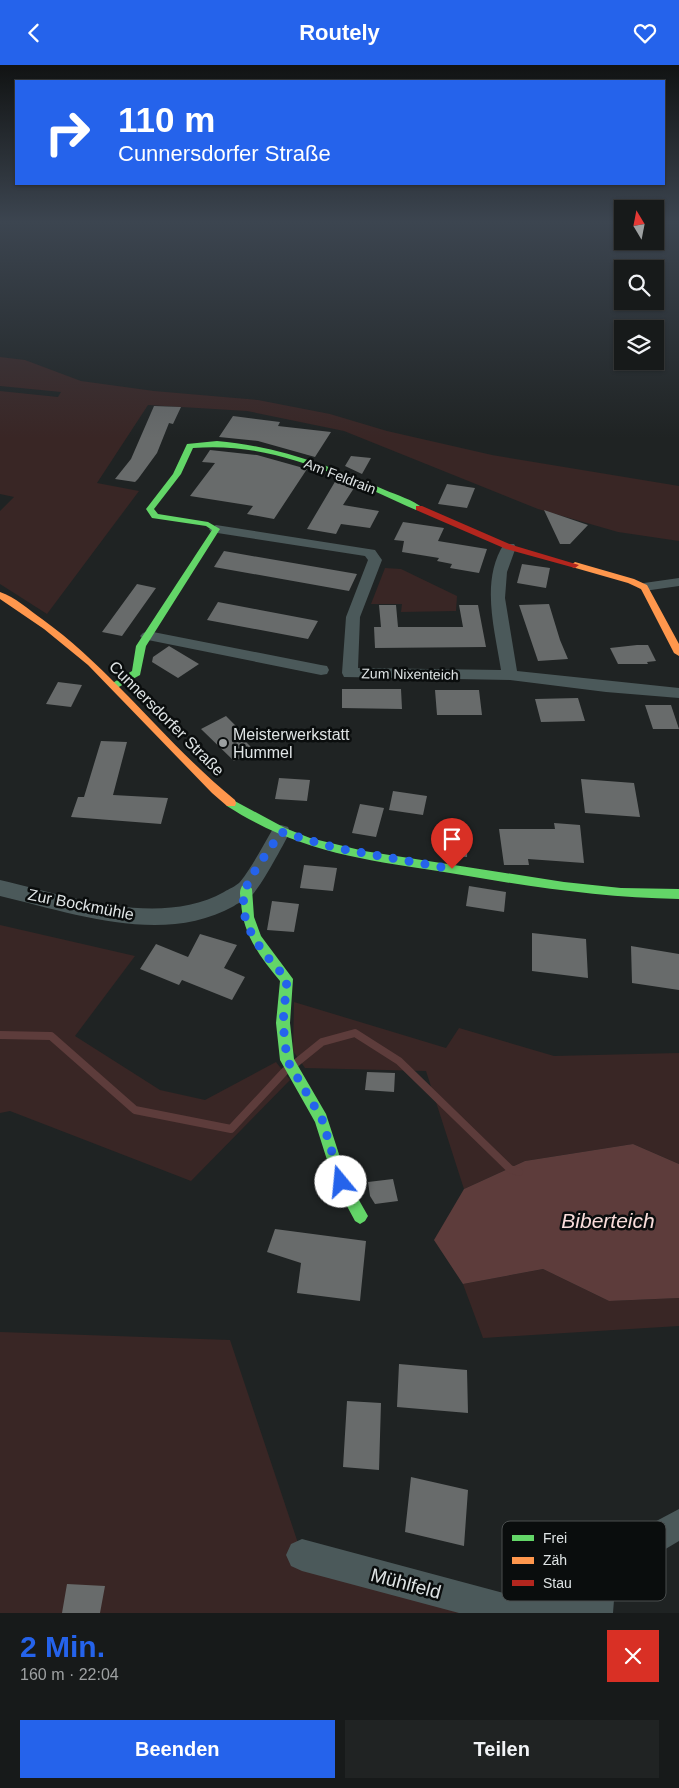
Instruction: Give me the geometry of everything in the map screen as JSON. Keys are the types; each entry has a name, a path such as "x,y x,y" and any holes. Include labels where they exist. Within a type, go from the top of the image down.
{"street":[{"name":"Am Feldrain","path":"216,529 208,524 155,516 150,509 177,474 190,446 196,444 226,444 258,448 329,468 509,547 631,581 644,587"},
{"path":"114,687 137,673 141,646 216,529"},
{"name":"Zum Nixenteich","path":"216,529 370,553 375,560 353,617 350,673 510,675 606,687 679,693"},
{"path":"509,547 500,572 498,598 510,675"},
{"path":"679,582 644,587 679,653"},
{"name":"Cunnersdorfer Straße","path":"0,595 45,624 114,687 181,759 224,798 250,817 281,832 336,848 530,883 599,893 679,894"},
{"path":"148,636 322,670"},
{"name":"Zur Bockmühle","path":"0,888 104,912 155,917 187,915 216,906 246,889 281,832"},
{"path":"246,889 245,909 250,935 287,979 283,1023 287,1060 295,1077 322,1119 341,1182 360,1216"},
{"path":"666,1531 679,1523"},
{"name":"Mühlfeld","path":"302,1555 515,1612 598,1604"}],"shaded area":[{"path":"0,357 25,360 81,381 154,391 258,400 330,414 387,431 492,455 679,486 679,541 618,532 538,509 344,431 247,411 148,405 97,483 139,491 47,614 0,584 0,511 14,497 0,494 0,391 58,397 61,392 0,386"},
{"path":"385,568 401,569 457,596 456,611 401,612 402,604 371,604"},
{"path":"0,925 135,956 75,1036 160,1090 205,1100 276,1062 290,1080 191,1181 10,1111 0,1113"},
{"path":"294,1002 446,1048 459,1028 554,1056 679,1053 679,1164 633,1144 525,1161 464,1189 426,1071 305,1068 293,1051"},
{"path":"543,1269 609,1301 679,1298 679,1326 483,1338 463,1284"},
{"path":"0,1332 230,1340 302,1555 502,1594 502,1601 536,1601 597,1613 0,1613"}],"water":[{"name":"Biberteich","path":"633,1144 679,1164 679,1298 609,1301 543,1269 463,1284 434,1240 464,1189 525,1161"}],"building":[{"path":"154,406 181,407 173,424 169,423 157,453 138,479 135,482 115,479 131,459"},
{"path":"233,416 280,422 278,426 331,432 315,457 258,441 219,437"},
{"path":"210,450 257,455 307,469 274,519 247,514 253,506 190,496 215,463 202,462"},
{"path":"351,456 371,458 362,474 345,466"},
{"path":"336,480 354,488 343,505 379,511 370,528 341,524 336,534 307,529"},
{"path":"447,484 475,488 467,508 438,504"},
{"path":"544,510 588,525 570,544 560,544"},
{"path":"403,522 444,528 438,541 487,549 479,573 450,568 452,564 437,561 439,558 402,552 404,541 394,540"},
{"path":"224,551 357,574 349,591 214,567"},
{"path":"522,564 550,568 546,588 517,583"},
{"path":"137,584 156,588 122,636 102,632"},
{"path":"218,602 318,621 308,639 207,620"},
{"path":"549,604 568,659 538,661 519,605"},
{"path":"379,605 396,605 398,627 463,627 459,605 478,605 486,647 375,648 374,627 381,627"},
{"path":"648,645 656,661 647,662 648,664 618,664 610,648"},
{"path":"169,646 199,664 178,678 152,662 153,657"},
{"path":"58,682 82,685 71,707 46,704"},
{"path":"342,689 401,689 402,709 342,708"},
{"path":"435,690 479,690 482,715 437,715"},
{"path":"578,698 585,721 541,722 535,699"},
{"path":"645,705 671,705 679,729 653,729"},
{"path":"226,716 240,730 236,732 255,751 234,761 201,729"},
{"path":"101,741 127,742 113,795 168,798 161,824 71,817 78,797 84,797"},
{"path":"279,778 310,780 307,801 275,799"},
{"path":"581,779 634,783 640,817 585,813"},
{"path":"393,791 427,796 423,815 389,810"},
{"path":"360,804 384,808 376,837 352,833"},
{"path":"554,823 580,825 584,863 528,859 529,865 504,865 499,829 555,829"},
{"path":"442,833 468,835 467,857 441,855"},
{"path":"304,865 337,868 333,891 300,888"},
{"path":"469,886 506,892 504,912 466,906"},
{"path":"272,901 299,904 294,932 267,930"},
{"path":"532,933 586,939 588,978 532,971"},
{"path":"200,934 237,945 224,968 245,977 232,1000 182,980 179,985 140,969 156,944 188,957"},
{"path":"631,946 679,954 679,990 632,983"},
{"path":"367,1072 395,1073 394,1092 365,1090"},
{"path":"393,1179 398,1201 375,1204 370,1196 368,1182"},
{"path":"275,1229 366,1241 360,1301 297,1293 301,1263 267,1252"},
{"path":"399,1364 467,1370 468,1413 397,1407"},
{"path":"347,1401 381,1403 379,1470 343,1467"},
{"path":"411,1477 468,1490 464,1546 405,1532"},
{"path":"67,1584 105,1586 100,1613 62,1613"}],"waterway":[{"path":"296,1063 322,1042 355,1033 399,1061 510,1169 519,1172"},
{"path":"0,1035 51,1036 135,1110 231,1129 285,1071"}],"traffic: fast":[{"path":"114,686 137,673 141,646 216,529 208,524 155,516 150,509 177,474 190,446 217,444 246,446 276,452 338,473 419,508"},
{"path":"231,803 255,819 281,831 308,841 364,855 564,887 650,894 679,894"},
{"path":"246,889 248,917 256,939 287,979 283,1023 287,1060 321,1119 341,1182 360,1216"}],"traffic: slow":[{"path":"575,565 631,581 644,587 679,653"},
{"path":"0,595 47,627 91,663 187,763 231,803"}],"traffic: jam":[{"path":"419,508 509,547 575,565"}],"place":[{"name":"Meisterwerkstatt Hummel","path":"223,743"}],"route":[{"path":"341,1182 322,1119 295,1077 287,1060 283,1023 287,979 250,935 245,909 246,889 281,832 336,848 452,869"}]}
